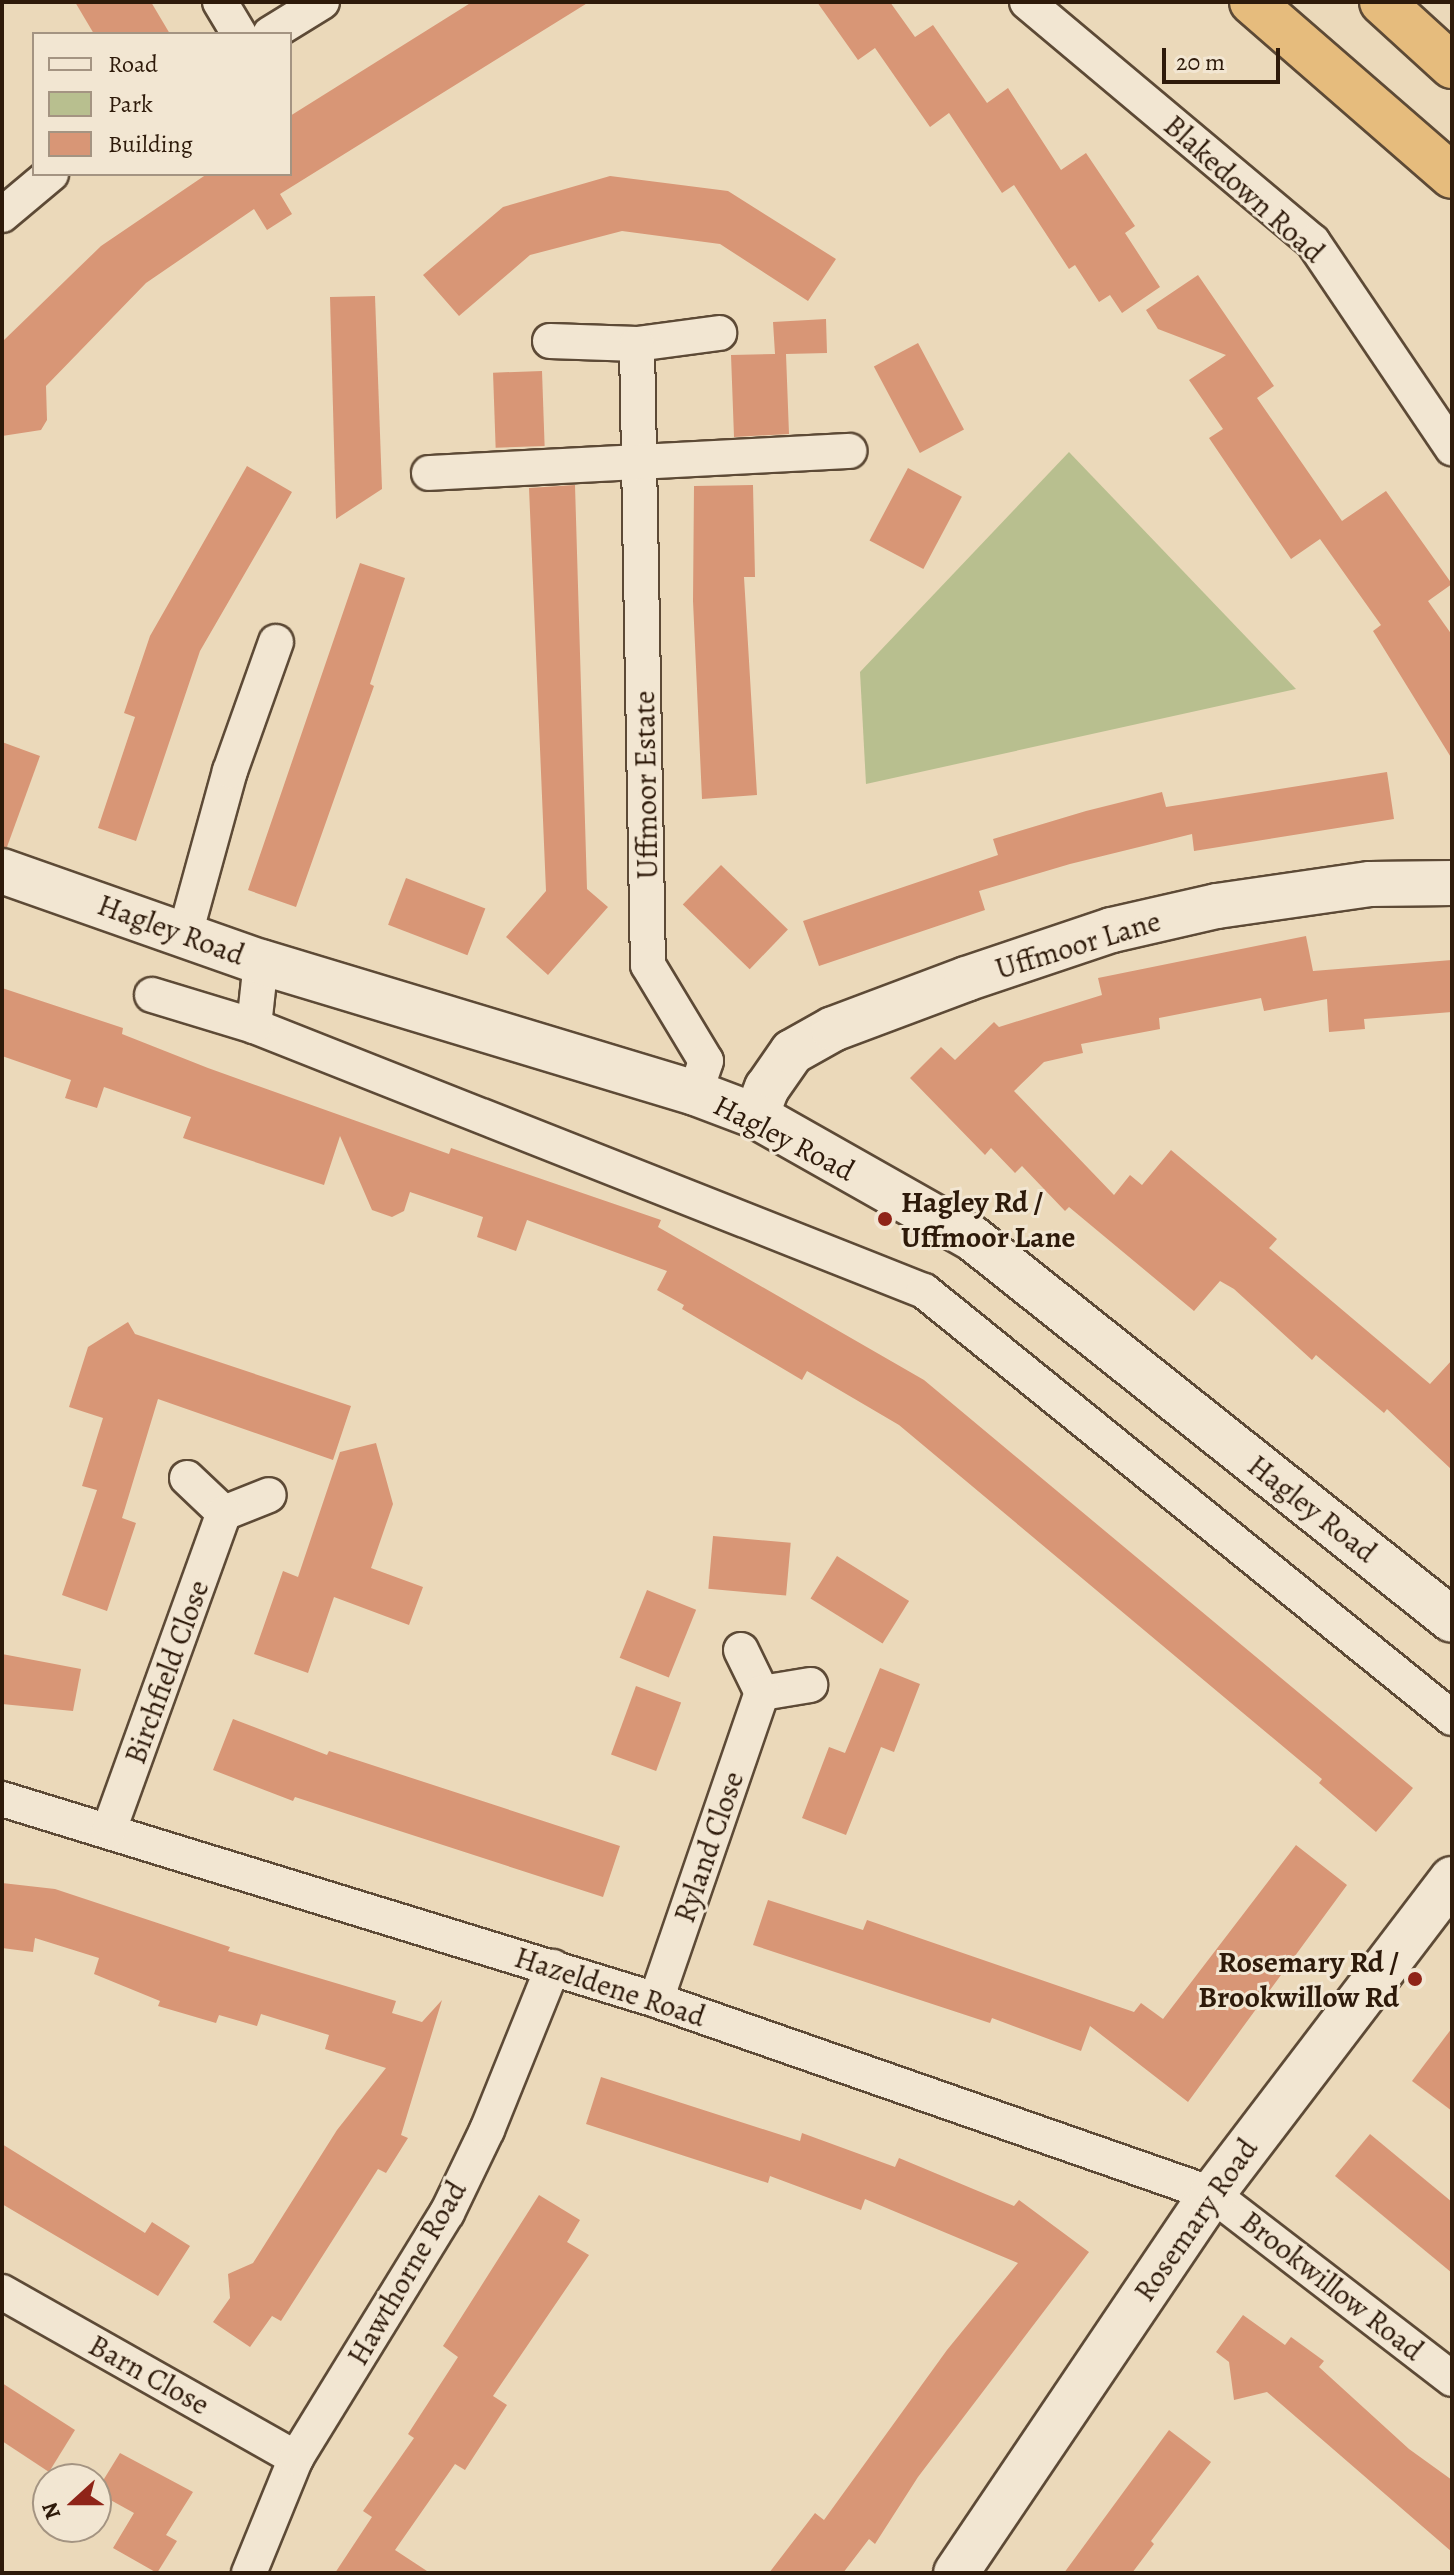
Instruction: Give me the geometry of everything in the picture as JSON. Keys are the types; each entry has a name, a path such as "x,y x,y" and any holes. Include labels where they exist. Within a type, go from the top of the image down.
{"highway":[{"path":"1252,2 1452,176"},
{"path":"1382,2 1452,66"}],"main road":[{"name":"Hagley Road","path":"2,871 261,962 695,1093 756,1116 972,1238 1452,1620"},
{"name":"Uffmoor Lane","path":"756,1116 767,1088 792,1052 833,1029 1112,930 1217,906 1370,884 1452,883"},
{"name":"Rosemary Road","path":"956,2573 1212,2194 1452,1879"}],"street":[{"path":"220,2 238,32"},
{"path":"273,32 322,2"},
{"name":"Blakedown Road","path":"1027,2 1313,242 1452,448"},
{"path":"2,215 49,176"},
{"path":"550,341 637,344 719,333"},
{"name":"Uffmoor Estate","path":"637,344 642,459 648,965 706,1061 695,1093"},
{"path":"429,473 642,459 849,451"},
{"path":"185,934 230,771 276,642"},
{"path":"254,1026 261,962"},
{"path":"152,995 254,1026 924,1291 1452,1718"},
{"path":"187,1478 224,1513 269,1495"},
{"name":"Birchfield Close","path":"109,1830 224,1513"},
{"path":"741,1650 762,1693 810,1685"},
{"name":"Ryland Close","path":"656,2000 762,1693"},
{"name":"Hazeldene Road","path":"2,1799 656,2000 1212,2194"},
{"name":"Hawthorne Road","path":"249,2573 296,2458 447,2213 487,2130 553,1967"},
{"name":"Brookwillow Road","path":"1212,2194 1452,2379"},
{"name":"Barn Close","path":"2,2292 296,2458"}],"green space":[{"path":"1069,452 1296,689 866,784 860,672"}],"building":[{"path":"75,2 151,2 169,32 93,32"},
{"path":"472,2 589,2 280,194 292,214 267,230 254,209 146,283 46,386 47,420 41,430 2,436 2,342 101,246 204,176 292,176 292,115"},
{"path":"817,2 890,2 915,37 933,25 987,103 1008,88 1061,170 1086,153 1135,226 1125,233 1160,287 1122,313 1110,295 1099,302 1075,265 1069,269 1014,185 1002,193 949,113 930,127 875,48 858,60"},
{"path":"610,176 728,191 836,259 808,301 720,244 622,231 530,255 459,316 423,275 503,207"},
{"path":"1198,275 1274,386 1257,398 1342,521 1386,491 1452,584 1428,601 1452,635 1452,759 1373,631 1381,625 1320,539 1291,559 1209,438 1223,429 1189,380 1226,355 1158,329 1146,310"},
{"path":"375,296 382,489 336,519 330,297"},
{"path":"826,319 827,353 786,354 789,434 734,437 731,355 775,354 773,322"},
{"path":"918,343 964,430 920,453 874,366"},
{"path":"542,371 545,446 496,448 493,373"},
{"path":"247,466 292,492 200,651 136,841 98,828 135,717 124,713 150,636"},
{"path":"908,468 962,497 923,569 870,540"},
{"path":"575,485 587,889 608,907 548,975 506,937 546,891 529,488"},
{"path":"753,485 755,577 744,577 757,795 702,799 693,601 694,486"},
{"path":"360,563 405,578 370,684 374,686 296,907 248,890"},
{"path":"2,742 40,756 7,847 2,847"},
{"path":"1387,772 1394,819 1194,851 1192,834 1070,864 979,891 985,910 819,966 803,921 998,855 993,839 1086,811 1162,792 1166,807"},
{"path":"721,865 788,930 750,969 683,905"},
{"path":"406,878 485,908 467,955 388,925"},
{"path":"1306,936 1313,971 1452,960 1452,1012 1364,1019 1365,1029 1329,1032 1327,999 1264,1011 1261,998 1159,1018 1160,1029 1081,1044 1083,1053 1044,1062 1014,1091 1114,1195 1130,1175 1142,1185 1171,1150 1277,1239 1269,1248 1430,1384 1452,1360 1452,1470 1387,1409 1384,1413 1316,1355 1312,1360 1234,1289 1220,1281 1194,1311 1069,1207 1065,1211 1022,1166 1015,1173 991,1148 985,1155 910,1078 941,1047 955,1060 994,1022 999,1027 1102,995 1098,978"},
{"path":"2,988 123,1028 122,1034 208,1068 449,1154 451,1148 661,1220 658,1227 924,1380 1413,1788 1376,1832 1319,1783 1322,1779 899,1425 807,1371 802,1380 682,1309 684,1305 657,1290 667,1271 527,1220 516,1251 477,1237 483,1217 410,1192 404,1211 392,1217 372,1210 340,1136 324,1185 183,1138 191,1117 104,1087 97,1108 65,1098 71,1080 2,1056"},
{"path":"128,1322 135,1334 351,1406 333,1460 158,1399 122,1518 136,1523 107,1611 62,1595 97,1490 82,1486 103,1418 69,1407 88,1347"},
{"path":"376,1443 393,1504 371,1568 423,1587 409,1625 334,1597 308,1673 254,1654 283,1571 298,1577 340,1452"},
{"path":"713,1536 791,1543 786,1596 708,1589"},
{"path":"837,1556 909,1601 883,1643 811,1598"},
{"path":"647,1590 696,1610 669,1678 620,1658"},
{"path":"2,1654 81,1669 73,1711 2,1704"},
{"path":"880,1668 920,1684 894,1752 881,1747 846,1835 802,1818 829,1747 845,1753"},
{"path":"636,1686 681,1702 656,1771 611,1755"},
{"path":"233,1719 327,1755 329,1751 620,1846 603,1897 295,1797 293,1801 213,1770"},
{"path":"1296,1845 1347,1885 1188,2102 1090,2026 1081,2051 992,2018 990,2023 753,1945 768,1900 863,1930 867,1920 1134,2012 1141,2003 1163,2019"},
{"path":"2,1883 55,1889 230,1947 228,1951 396,2001 392,2013 422,2022 442,2000 401,2135 408,2138 386,2173 378,2169 281,2321 272,2316 250,2347 213,2322 230,2298 228,2274 253,2263 337,2130 386,2068 325,2049 329,2035 261,2014 257,2026 219,2015 216,2023 158,2006 160,2001 94,1974 99,1958 35,1938 33,1952 2,1948"},
{"path":"1452,2028 1452,2111 1412,2081"},
{"path":"601,2077 800,2141 802,2133 895,2167 899,2158 1014,2206 1019,2200 1089,2252 918,2477 875,2544 869,2539 843,2573 769,2573 815,2513 824,2520 947,2350 1018,2263 865,2199 861,2210 770,2176 768,2183 586,2124"},
{"path":"1370,2134 1452,2202 1452,2273 1335,2176"},
{"path":"2,2144 145,2233 152,2222 190,2246 158,2296 2,2204"},
{"path":"539,2195 580,2220 567,2242 589,2255 493,2396 507,2405 465,2470 455,2464 395,2550 430,2573 335,2573 372,2517 363,2511 414,2438 408,2434 458,2357 443,2346"},
{"path":"1243,2315 1285,2345 1291,2337 1324,2361 1319,2367 1409,2449 1452,2480 1452,2552 1267,2392 1234,2400 1229,2362 1216,2352"},
{"path":"2,2383 75,2430 55,2463 35,2463 2,2441"},
{"path":"1169,2430 1211,2462 1151,2541 1154,2544 1132,2573 1064,2573"},
{"path":"120,2453 193,2492 166,2535 177,2541 157,2573 113,2548 134,2513 112,2501 112,2466"}],"place":[{"name":"Hagley Rd / Uffmoor Lane","path":"885,1219"},
{"name":"Rosemary Rd / Brookwillow Rd","path":"1415,1979"}]}
